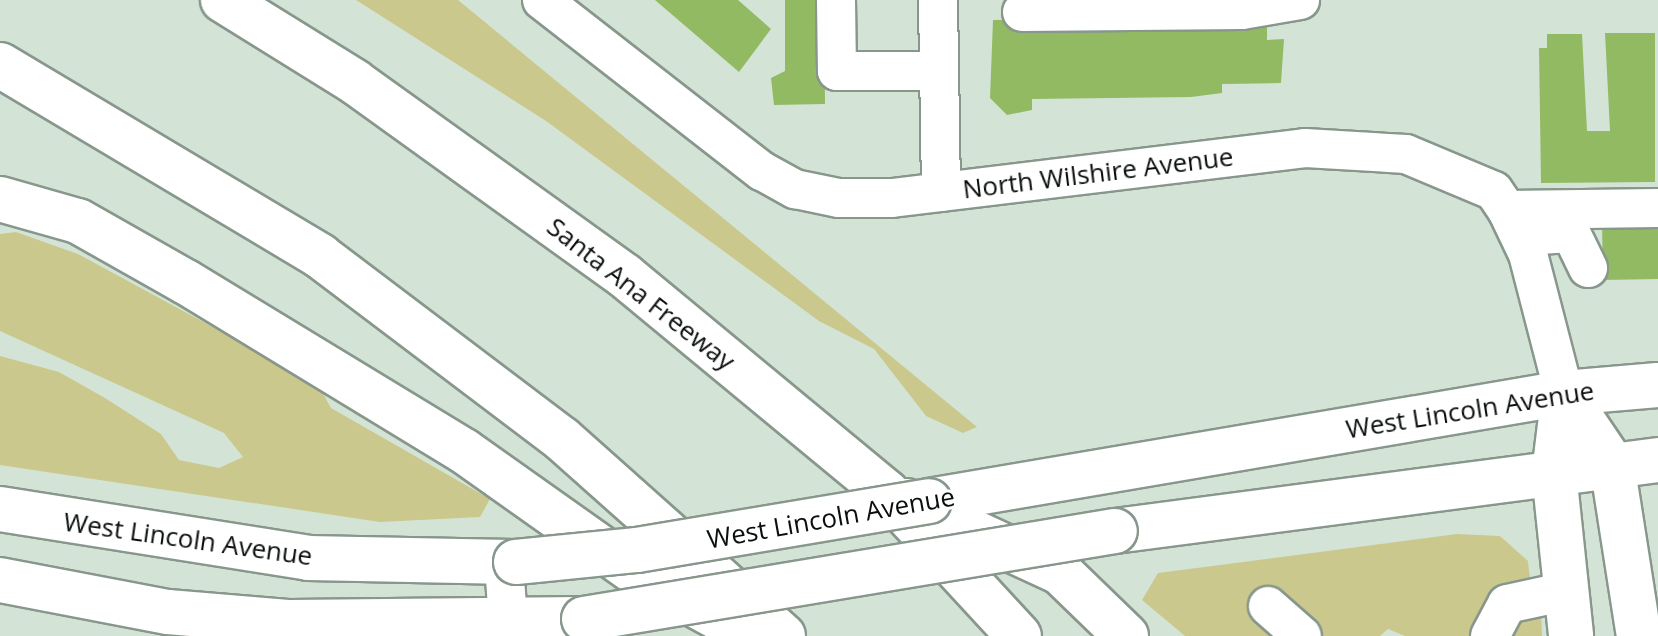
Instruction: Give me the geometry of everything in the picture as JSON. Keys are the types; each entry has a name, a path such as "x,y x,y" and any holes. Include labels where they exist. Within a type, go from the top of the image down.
{"main road":[{"name":"Santa Ana Freeway","path":"223,0 355,82 625,276 886,492 1019,636"},
{"path":"0,65 320,256 562,439 783,636"},
{"path":"0,199 78,221 186,282 464,451 636,573 752,636"},
{"name":"West Lincoln Avenue","path":"0,509 308,558 510,562 681,544 1564,393 1658,385"},
{"path":"1564,393 1612,464 1639,636"},
{"path":"1564,393 1554,473 1571,636"},
{"path":"0,580 225,618 508,630 1115,531 1658,460"},
{"path":"886,492 1060,572 1126,636"}],"street":[{"name":"North Wilshire Avenue","path":"542,0 795,189 839,198 941,192 1305,148 1406,154 1494,191 1514,223"},
{"path":"836,0 837,71 938,71"},
{"path":"938,0 941,192"},
{"path":"1022,12 1242,10 1300,0"},
{"path":"1514,223 1658,208"},
{"path":"1514,223 1571,233 1588,268"},
{"path":"1514,223 1564,393"},
{"path":"508,630 510,562"},
{"path":"1490,636 1507,604 1567,591"},
{"path":"1268,606 1302,636"}],"shaded area":[{"path":"356,0 458,0 977,427 963,433 926,416 874,349 819,321 546,121"},
{"path":"16,232 78,254 318,384 331,408 490,499 480,517 380,522 0,465 0,356 59,372 105,398 161,434 179,460 219,468 243,457 224,433 0,331 0,234"},
{"path":"1457,534 1500,536 1528,561 1530,579 1505,588 1482,636 1405,636 1388,629 1380,636 1320,636 1295,604 1259,605 1280,636 1185,636 1142,600 1158,573"},
{"path":"1522,609 1541,611 1542,636 1500,636"}],"building":[{"path":"655,0 738,0 771,29 739,72"},
{"path":"785,0 824,0 825,104 774,105 771,78 785,71"},
{"path":"1256,18 1267,23 1267,40 1284,39 1281,83 1222,84 1222,93 1191,97 1032,99 1032,110 1007,115 990,98 993,20"},
{"path":"1605,33 1655,33 1655,182 1541,183 1539,48 1547,48 1547,34 1582,34 1587,131 1610,131"},
{"path":"1658,211 1658,279 1603,280 1602,220"}]}
